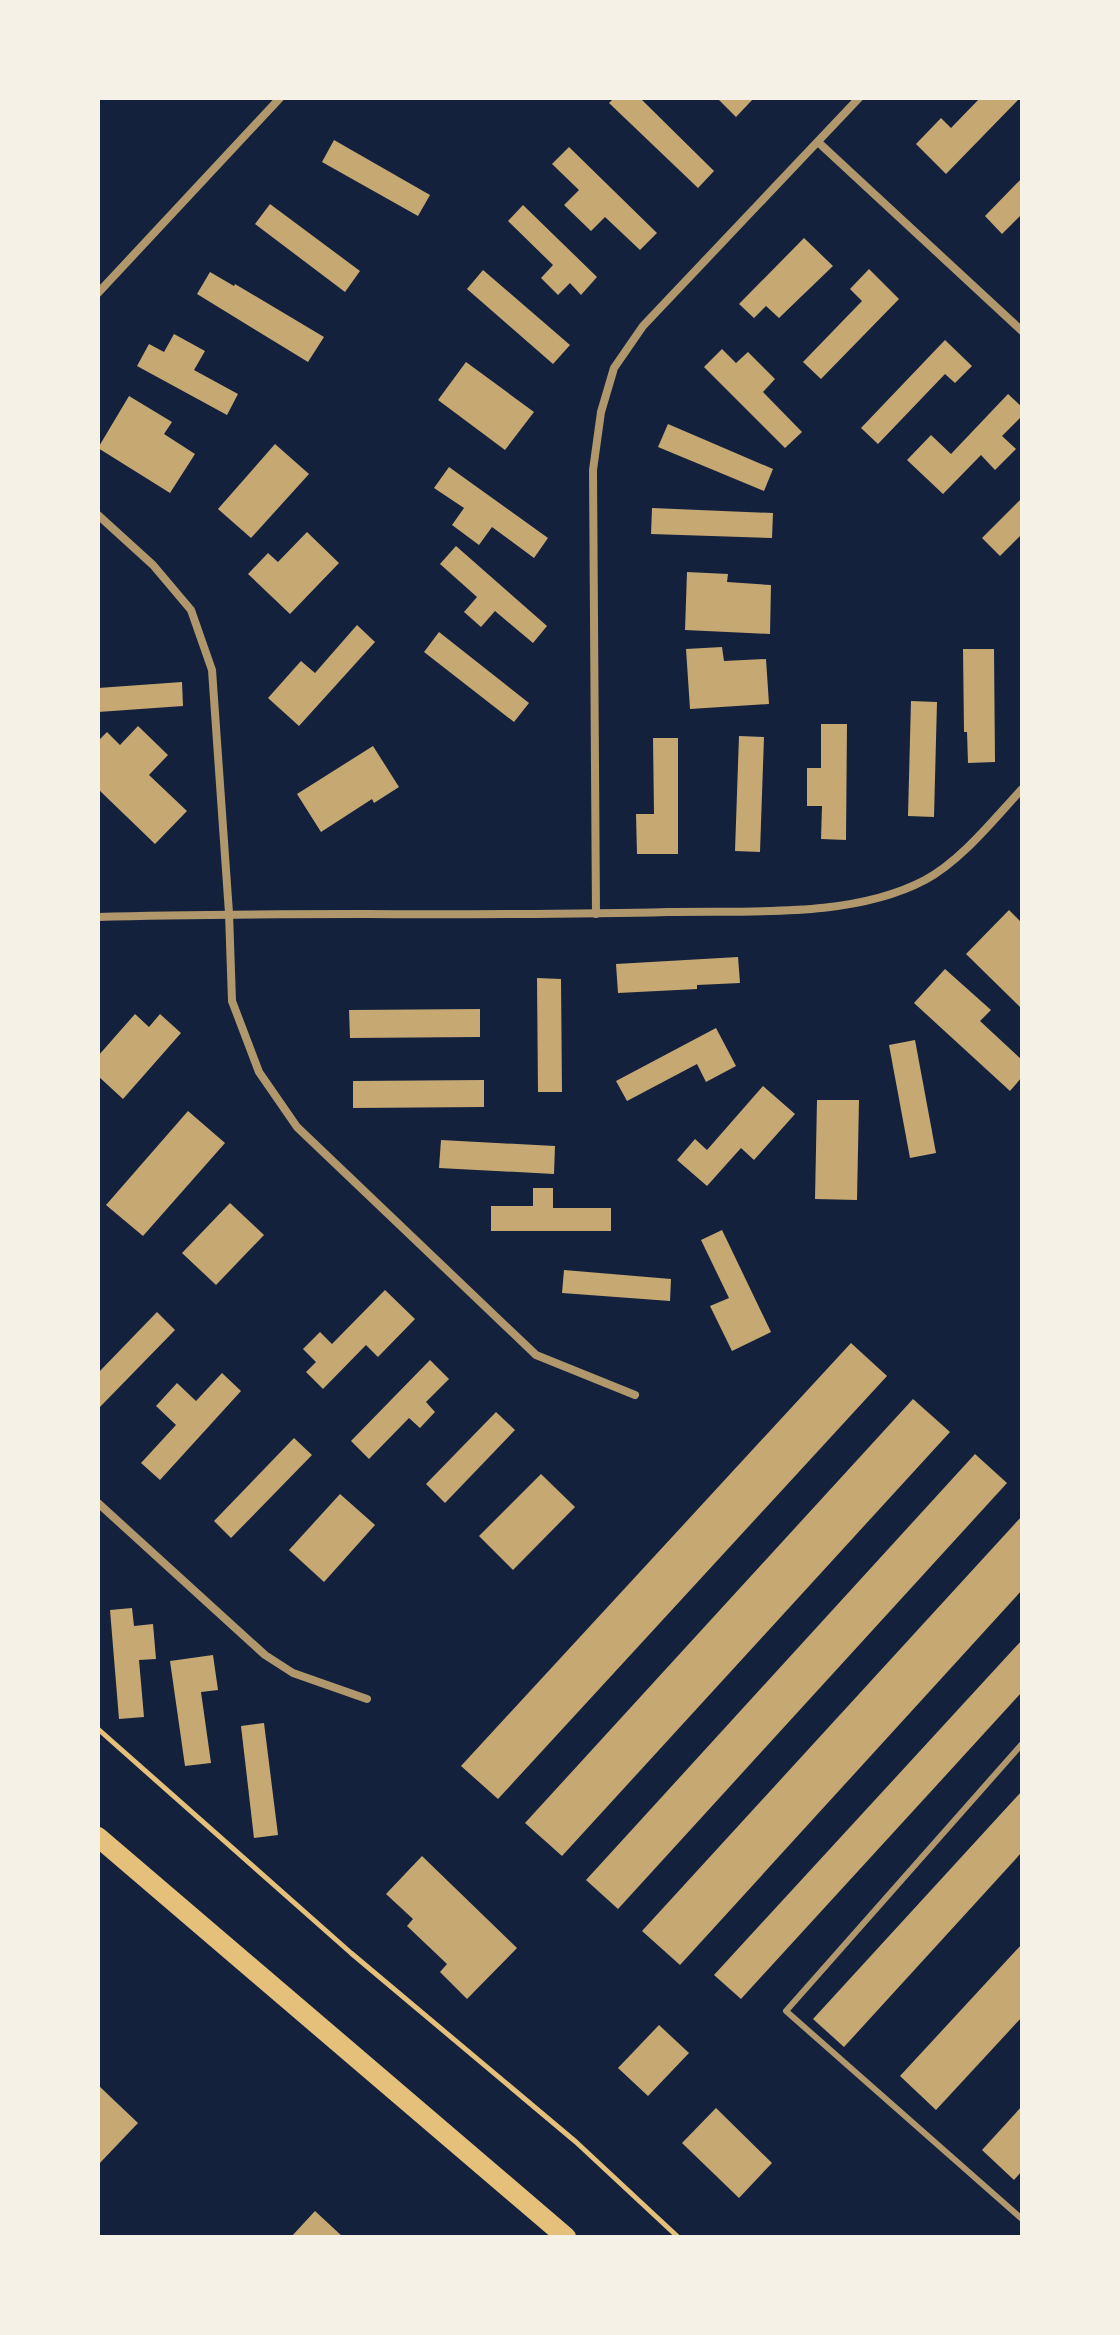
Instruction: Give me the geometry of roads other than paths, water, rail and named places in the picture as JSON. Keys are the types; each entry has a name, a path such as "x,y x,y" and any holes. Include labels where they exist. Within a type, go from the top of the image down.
{"main road":[{"path":"98,1837 566,2237"}],"street":[{"path":"98,293 280,98"},
{"path":"596,914 593,470 601,412 614,368 643,326 859,98"},
{"path":"818,142 1022,331"},
{"path":"98,515 153,565 191,610 212,670 232,1001 259,1072 297,1127 536,1355 635,1395"},
{"path":"98,917 229,913 596,914 831,908 881,896 926,880 965,849 1022,789"},
{"path":"98,1503 265,1655 293,1673 367,1699"}],"lane":[{"path":"1022,1744 786,2011 1022,2219"}]}
